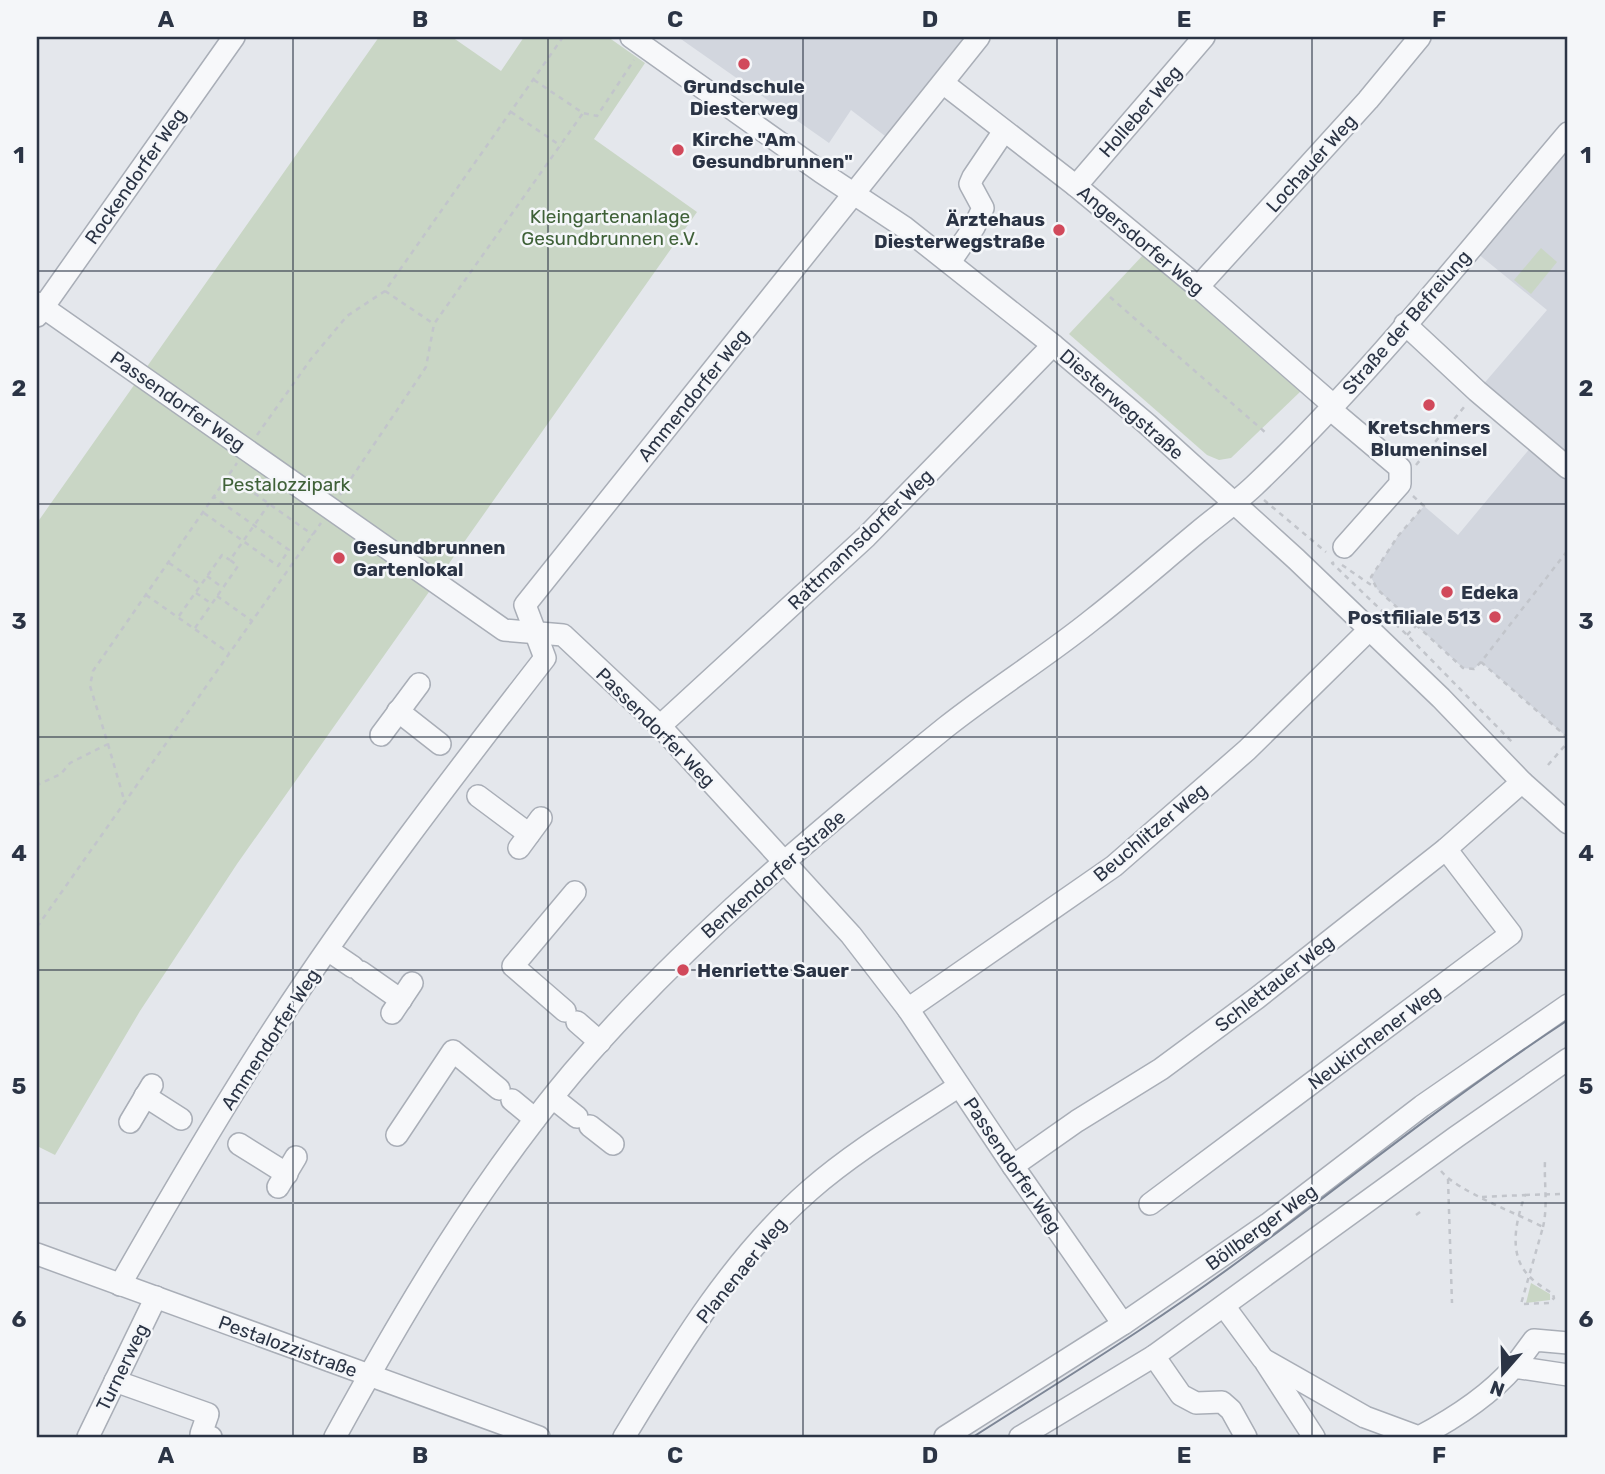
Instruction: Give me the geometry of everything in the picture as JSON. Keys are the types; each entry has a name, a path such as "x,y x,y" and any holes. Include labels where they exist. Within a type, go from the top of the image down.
{"street":[{"name":"Rockendorfer Weg","path":"39,308 234,37"},
{"name":"Ammendorfer Weg","path":"120,1285 197,1127 274,1030 451,758 545,658 524,605 979,37"},
{"name":"Holleber Weg","path":"1076,186 1203,37"},
{"name":"Lochauer Weg","path":"1198,287 1368,100 1420,37"},
{"name":"Diesterwegstraße","path":"637,41 904,227 1054,345 1234,502 1370,629 1522,782 1568,823"},
{"name":"Angersdorfer Weg","path":"943,83 1076,186 1198,287 1400,468 1401,484"},
{"path":"950,262 974,227 983,208 970,184 1004,131"},
{"name":"Straße der Befreiung","path":"1234,502 1251,489 1332,407 1568,133"},
{"name":"Passendorfer Weg","path":"39,308 247,449 504,630 563,635 660,726 851,935 908,1009 1123,1324"},
{"path":"1405,324 1477,391 1568,468"},
{"name":"Rattmannsdorfer Weg","path":"660,726 866,537 1054,345"},
{"path":"1335,550 1401,484"},
{"name":"Benkendorfer Straße","path":"335,1437 445,1247 482,1191 552,1098 600,1042 704,933 952,722 1091,621 1234,502"},
{"name":"Beuchlitzer Weg","path":"908,1009 1114,866 1247,750 1370,629"},
{"path":"381,735 419,684"},
{"path":"398,712 451,758 474,793 529,833"},
{"name":"Schlettauer Weg","path":"1013,1166 1077,1121 1172,1061 1257,998 1446,849 1522,782"},
{"name":"Neukirchener Weg","path":"1150,1204 1511,934 1446,849"},
{"path":"575,892 513,966 600,1042"},
{"name":"Ammendorfer Weg","path":"328,950 402,999"},
{"name":"Böllberger Weg","path":"946,1437 1123,1324 1268,1224 1422,1106 1568,1005"},
{"path":"397,1135 453,1051 536,1119"},
{"path":"1020,1437 1154,1356 1568,1059"},
{"name":"Planenaer Weg","path":"624,1437 723,1286 765,1233 841,1164 959,1086"},
{"name":"Ammendorfer Weg","path":"130,1122 149,1091 197,1127 235,1141 287,1173"},
{"path":"552,1098 613,1144"},
{"name":"Pestalozzistraße","path":"37,1254 539,1437"},
{"name":"Turnerweg","path":"88,1437 156,1297"},
{"path":"1224,1306 1263,1359 1314,1437"},
{"path":"1263,1359 1365,1417 1419,1437 1448,1422 1504,1378 1534,1340 1568,1343"},
{"path":"1154,1356 1181,1395 1196,1404 1222,1402 1231,1410 1246,1437"},
{"path":"1514,1367 1568,1375"},
{"path":"115,1381 208,1414 201,1434 211,1437"}],"path":[{"path":"125,803 90,686 93,671 311,359 347,316 385,291 563,37"},
{"path":"534,80 583,113 597,116 637,41"},
{"path":"512,112 561,146"},
{"path":"37,927 313,535 426,367 434,324 583,113"},
{"path":"385,291 434,324"},
{"path":"1110,297 1266,433"},
{"path":"1377,589 1371,577 1398,536 1424,506 1401,484 1477,391"},
{"path":"229,475 313,535"},
{"path":"1251,489 1335,550"},
{"path":"203,512 278,566 283,560 289,550 214,496"},
{"path":"230,560 269,504"},
{"path":"1514,744 1332,563 1336,560 1377,589 1463,668 1474,669 1568,550"},
{"path":"179,617 222,555 230,560 238,566 195,628"},
{"path":"283,560 291,565"},
{"path":"169,563 201,585"},
{"path":"207,576 223,588"},
{"path":"195,593 212,604"},
{"path":"146,595 229,653"},
{"path":"217,596 252,621"},
{"path":"1407,635 1417,625"},
{"path":"1481,662 1568,740 1548,765"},
{"path":"37,787 61,774 70,763 108,744"},
{"path":"1525,1195 1518,1214 1515,1246 1520,1263 1529,1277 1553,1294 1549,1303 1521,1304 1529,1277 1543,1227 1547,1210 1544,1194 1545,1161"},
{"path":"1437,1165 1448,1180 1543,1227"},
{"path":"1448,1180 1452,1303"},
{"path":"1482,1197 1560,1194"},
{"path":"1416,1215 1423,1210"}],"shaded area":[{"name":"Grundschule Diesterweg","path":"678,37 969,37 889,139 851,110 829,143"},
{"path":"1568,137 1568,456 1481,387 1547,310 1472,249"},
{"path":"1536,441 1568,468 1568,738 1481,662 1474,669 1463,668 1377,589 1371,577 1398,536 1424,506 1458,535"}],"green space":[{"path":"379,37 452,37 501,71 524,37 608,37 645,63 594,139 697,212 237,864 140,1011 55,1155 37,1146 37,523"},
{"path":"1541,248 1557,262 1531,294 1514,280"},
{"path":"1144,254 1302,390 1231,458 1219,460 1207,455 1069,334"},
{"path":"1531,1283 1550,1294 1550,1300 1526,1303"}],"tram line":[{"path":"973,1437 1183,1301 1447,1104 1568,1020"}],"place":[{"name":"Grundschule Diesterweg","path":"744,64"},
{"name":"Kirche \"Am Gesundbrunnen\"","path":"678,150"},
{"name":"Ärztehaus Diesterwegstraße","path":"1059,230"},
{"name":"Kretschmers Blumeninsel","path":"1429,405"},
{"name":"Gesundbrunnen Gartenlokal","path":"339,558"},
{"name":"Edeka","path":"1447,592"},
{"name":"Postfiliale 513","path":"1495,617"},
{"name":"Henriette Sauer","path":"683,970"}],"park label":[{"name":"Kleingartenanlage Gesundbrunnen e.V.","path":"610,227"},
{"name":"Pestalozzipark","path":"286,484"}]}
